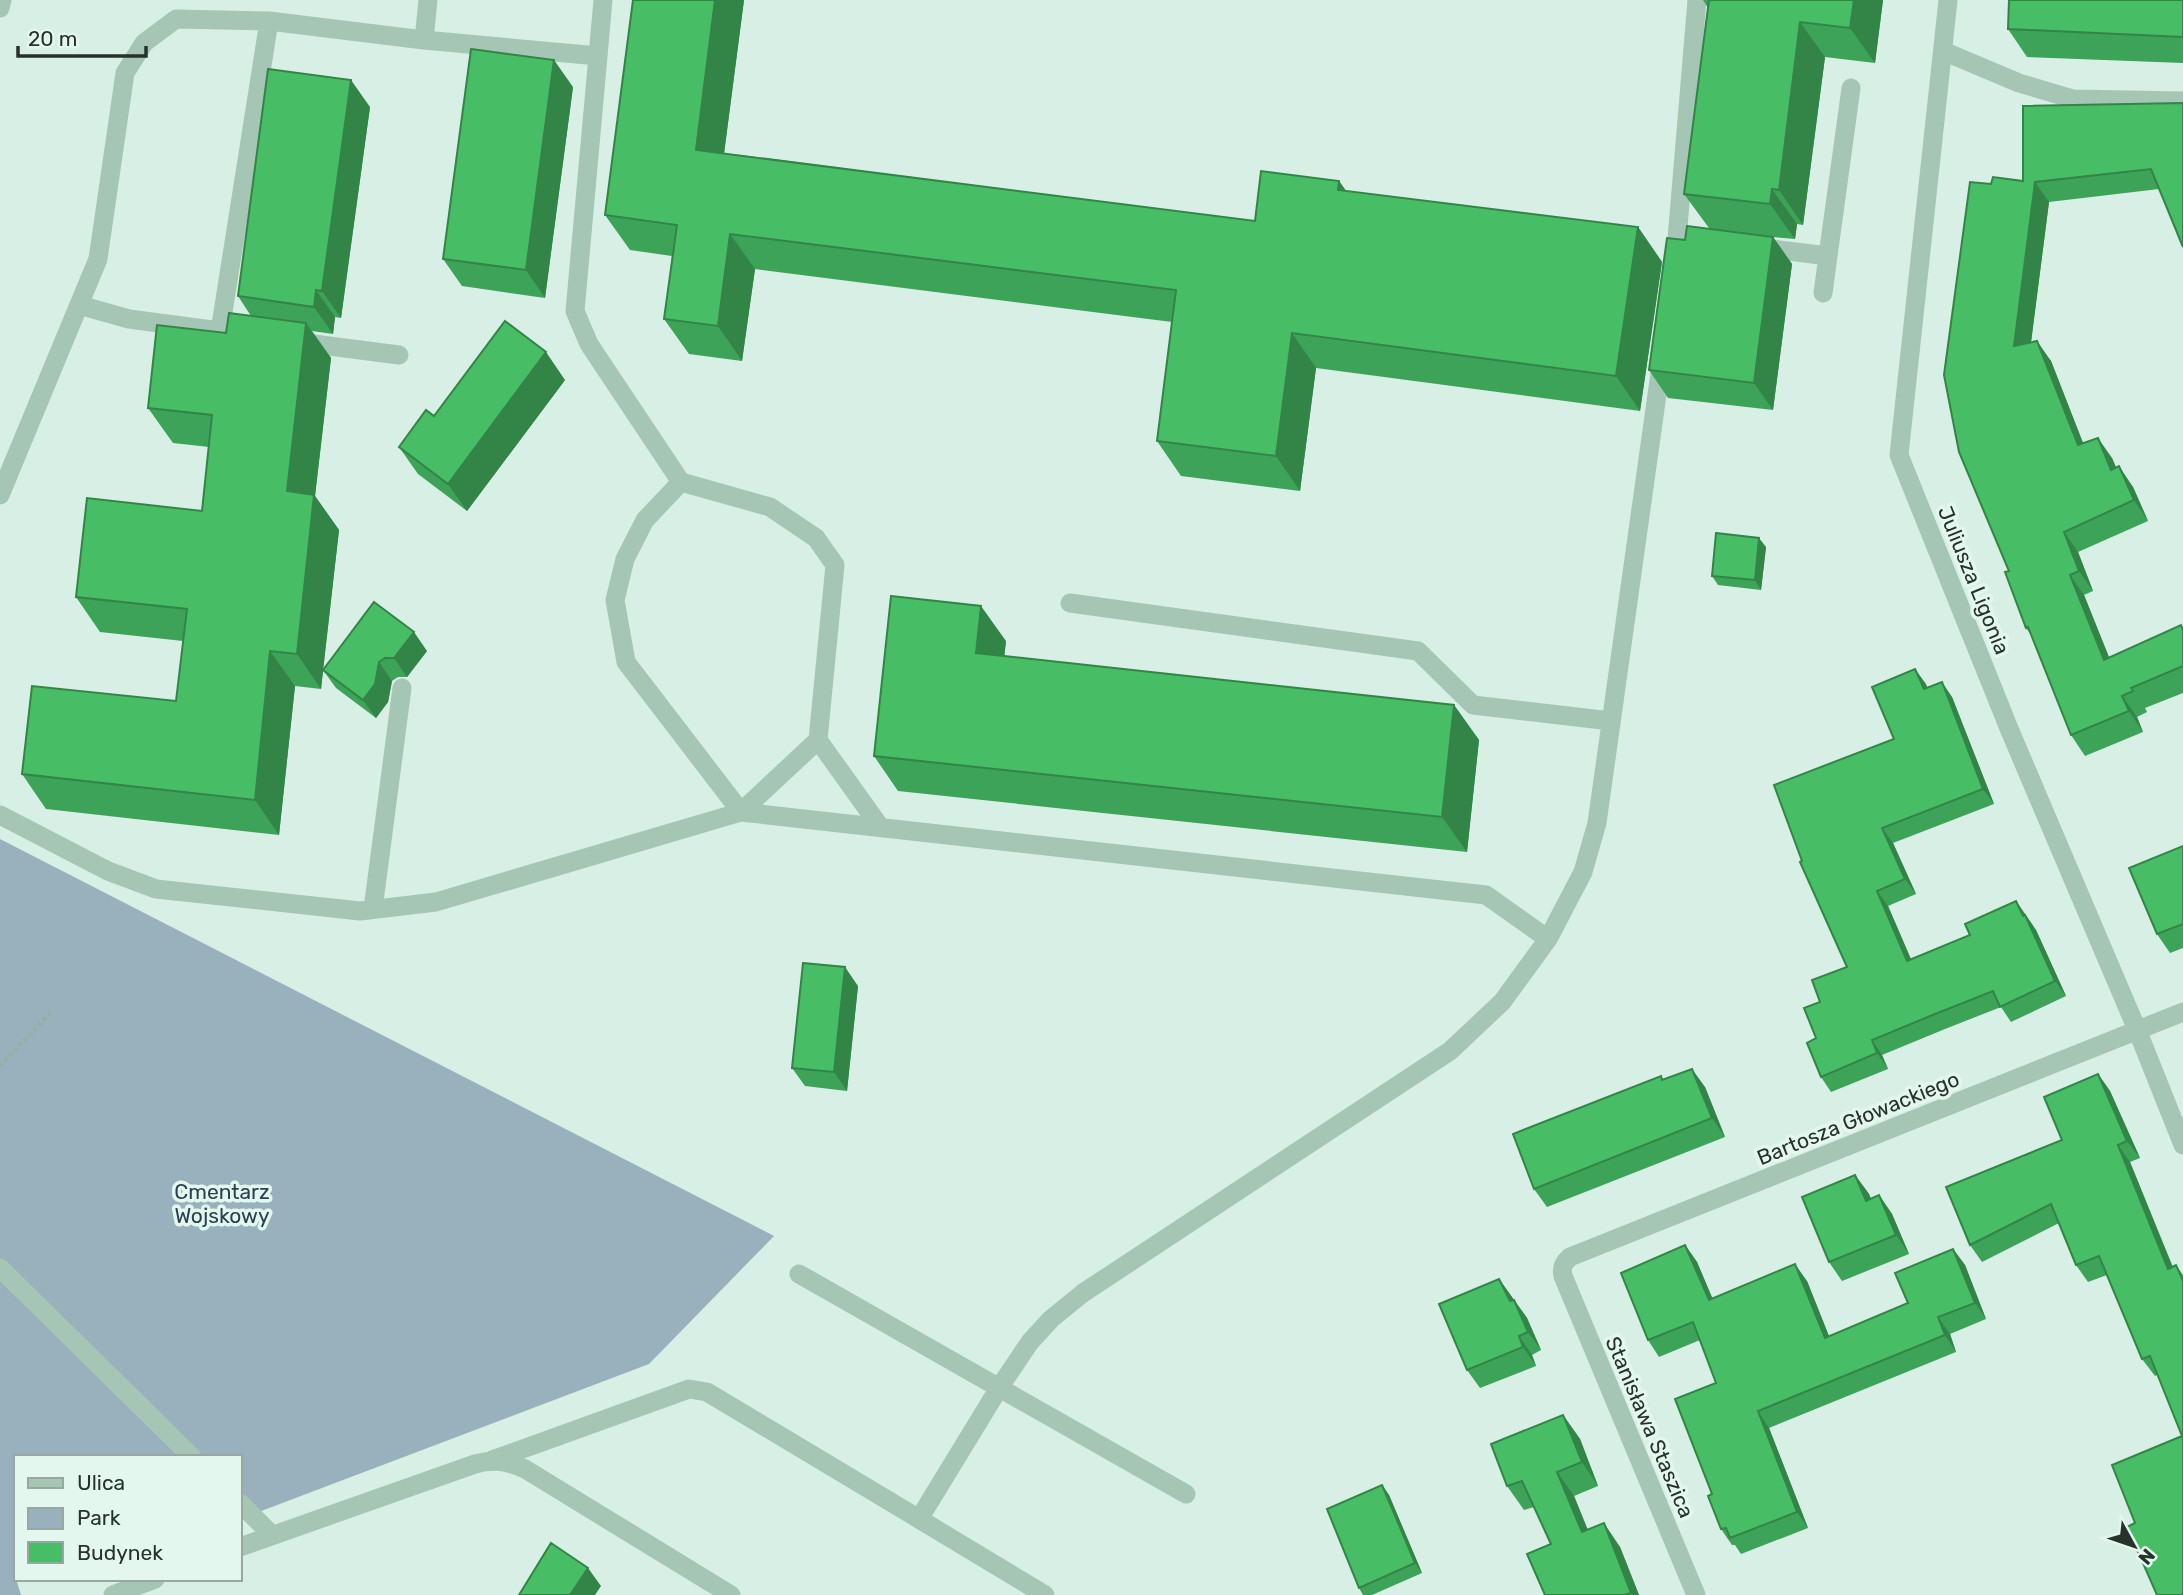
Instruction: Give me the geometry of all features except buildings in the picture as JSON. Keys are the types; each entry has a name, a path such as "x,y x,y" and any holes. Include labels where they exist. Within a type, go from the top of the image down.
{"street":[{"path":"0,8 2,0"},
{"path":"424,40 428,0"},
{"path":"603,0 575,311 589,344 681,482 770,507 816,538 835,565 818,740 881,828"},
{"path":"1673,278 1685,238 1697,0"},
{"name":"Juliusza Ligonia","path":"1948,0 1899,455 2010,731 2183,1145"},
{"path":"0,495 98,259 125,73 144,43 176,19 270,21 424,40 598,56"},
{"path":"220,331 270,21"},
{"path":"1943,51 2019,83 2073,99 2183,101"},
{"path":"1823,293 1850,89"},
{"path":"1733,244 1828,256"},
{"path":"79,305 129,319 399,355"},
{"path":"919,1519 999,1388 1051,1318 1083,1293 1450,1051 1502,1002 1548,939 1583,872 1597,823 1665,334"},
{"path":"681,482 645,520 625,559 615,600 626,662 741,812"},
{"path":"1070,603 1418,650 1473,705 1611,720"},
{"path":"373,909 402,688"},
{"path":"741,812 818,740"},
{"path":"0,815 108,871 156,889 360,911 436,902 741,812 1486,895 1548,939"},
{"name":"Bartosza Głowackiego","path":"1563,1276 1562,1269 1570,1257 2183,1012"},
{"path":"0,1268 190,1455"},
{"path":"799,1274 1186,1494"},
{"name":"Stanisława Staszica","path":"1563,1276 1696,1595"},
{"path":"242,1546 690,1389 707,1392 1045,1595"},
{"path":"492,1460 525,1469 731,1595"},
{"path":"242,1505 271,1534"},
{"path":"113,1595 150,1581"}],"path":[{"path":"0,1066 50,1013"}],"green space":[{"name":"Cmentarz Wojskowy","path":"0,839 774,1236 649,1364 242,1518 242,1455 14,1455 14,1581 17,1581 21,1595 0,1595"}]}
